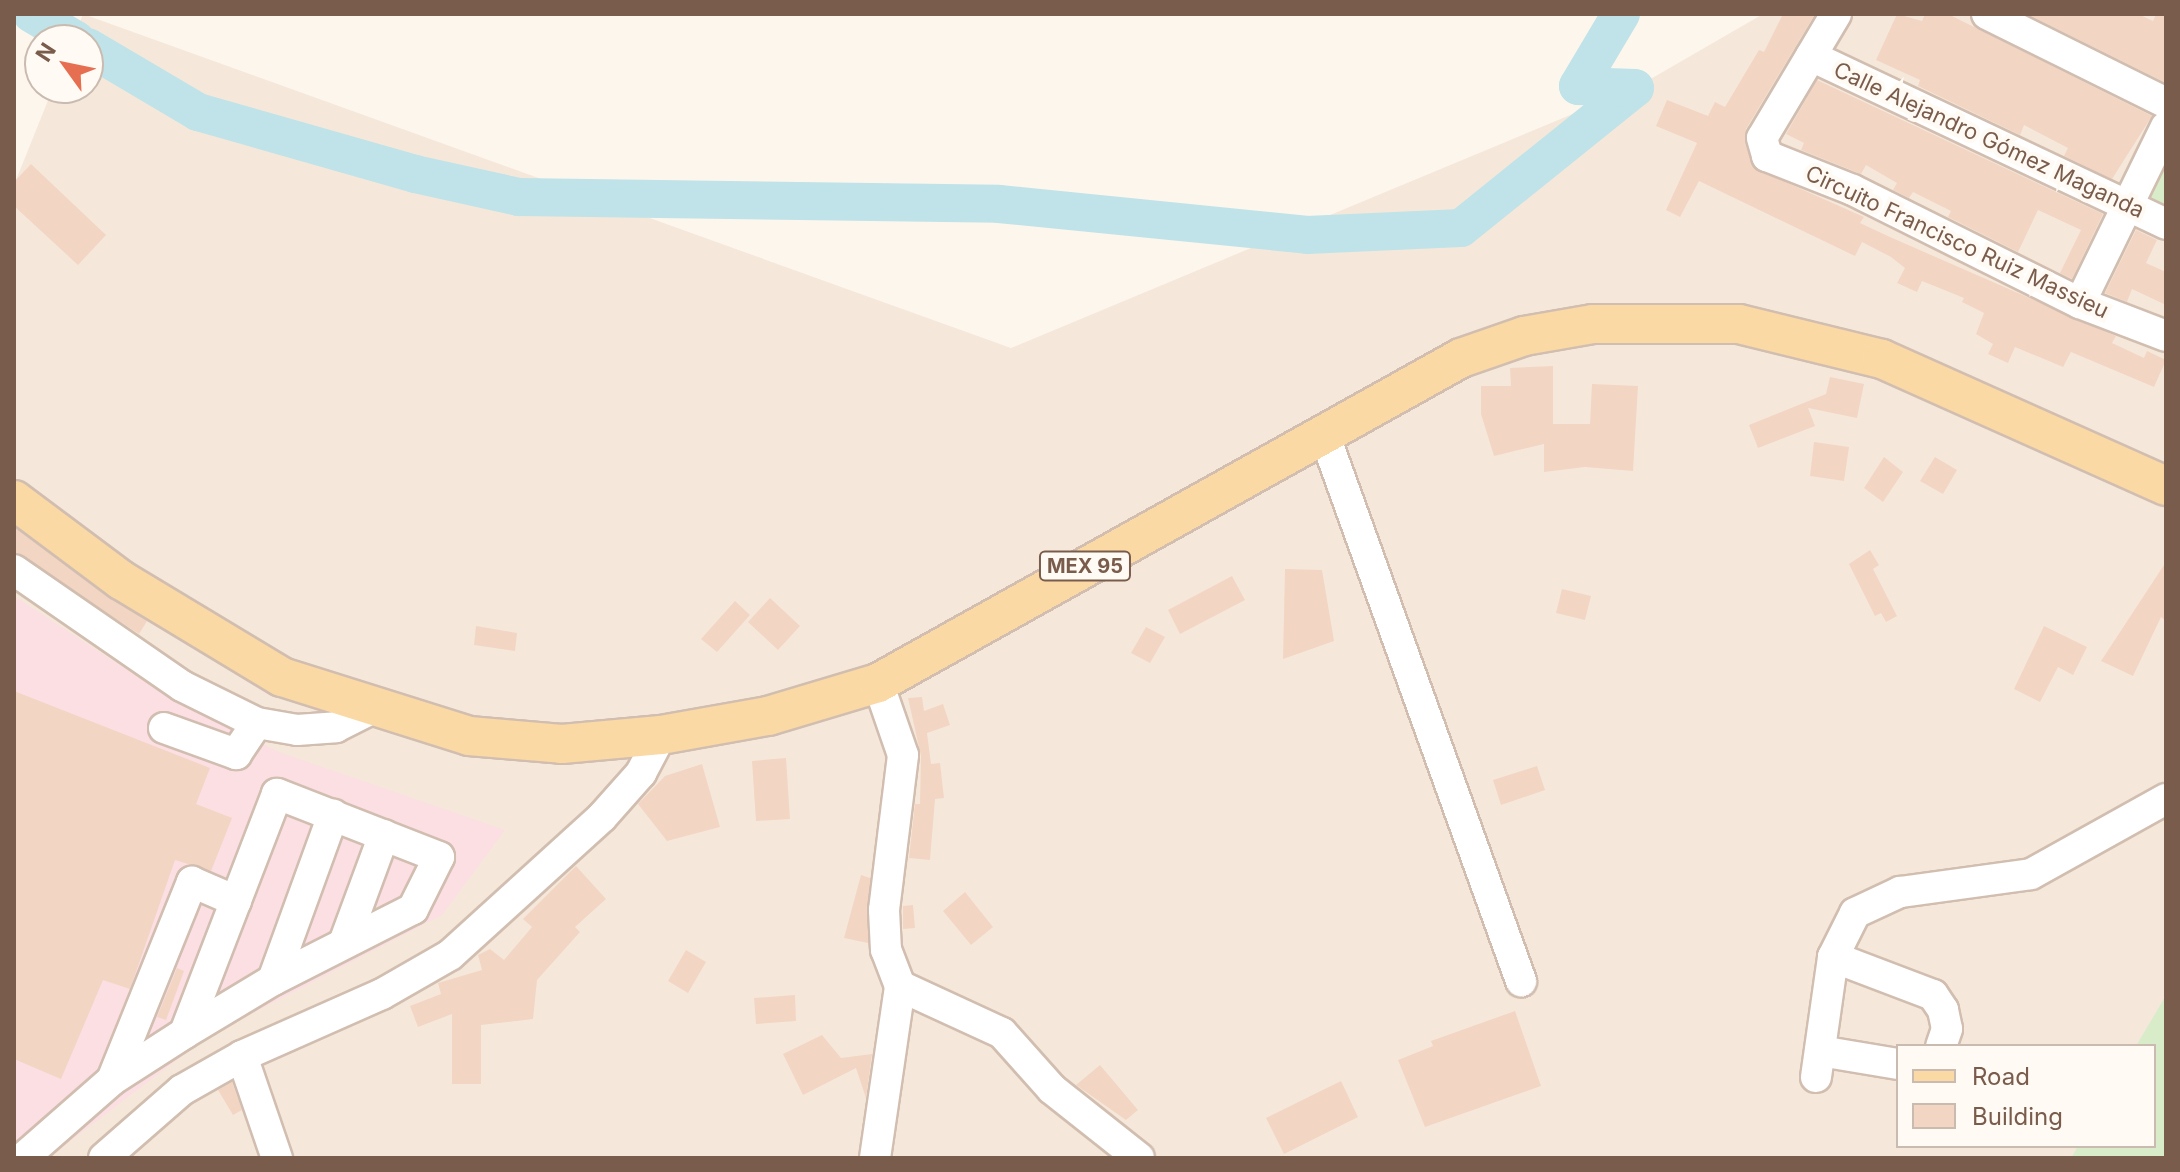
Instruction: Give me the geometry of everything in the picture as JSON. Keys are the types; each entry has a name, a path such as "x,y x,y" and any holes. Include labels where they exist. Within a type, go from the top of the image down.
{"main road":[{"name":"MEX 95","path":"14,500 121,580 282,677 371,709 469,736 562,744 661,735 768,716 878,683 1323,431 1461,358 1524,336 1634,320 1739,324 1882,359 2166,486"}],"street":[{"name":"Circuito Francisco Ruiz Massieu","path":"1836,14 1762,138 1767,156 1853,190 2080,303 2166,336"},
{"path":"1987,14 2166,103"},
{"name":"Calle Alejandro Gómez Maganda","path":"1811,56 2166,224"},
{"path":"2080,303 2166,127"},
{"path":"1323,431 1521,981"},
{"path":"14,570 182,686 257,723 297,730 336,727 371,709"},
{"path":"875,1158 900,986 886,950 884,910 903,755 878,683"},
{"path":"164,728 236,754 257,723"},
{"path":"104,1158 182,1090 242,1056 382,994 450,955 602,817 641,773 661,735"},
{"path":"14,1153 23,1158 112,1080 185,1033 273,980 413,909 439,857 277,794 185,1033"},
{"path":"1896,1064 1818,1064 1833,957 1855,913 1900,892 2031,874 2166,799"},
{"path":"273,980 333,815"},
{"path":"344,943 384,835"},
{"path":"112,1080 192,882 236,901"},
{"path":"1833,957 1933,995 1943,1010 1947,1029 1942,1044"},
{"path":"900,986 1002,1033 1052,1089 1139,1158"},
{"path":"242,1056 277,1158"}],"shaded area":[{"path":"83,14 1011,348 1635,88 1763,14 2166,14 2166,1158 14,1158 14,185 47,104 104,104 104,24 79,24"},
{"path":"14,596 167,696 279,752 505,830 442,915 207,1037 48,1158 14,1158"}],"green space":[{"path":"2166,155 2166,211 2145,201"},
{"path":"2165,997 2166,1158 2071,1158 2077,1148 2156,1148 2156,1044 2137,1044"}],"building":[{"path":"1783,14 1815,14 1746,129 1745,143 1754,168 1864,217 1860,223 1890,237 2116,336 2112,343 2144,358 2147,351 2166,360 2154,387 2071,352 2063,367 2015,347 2008,363 1988,354 1993,344 1976,334 1984,313 1962,302 1964,298 1922,281 1917,292 1897,283 1905,268 1862,242 1855,256 1699,181 1680,217 1666,210 1697,143 1656,126 1667,100 1708,116 1715,102 1725,107 1759,50 1764,52"},
{"path":"1897,14 1922,21 1925,14 1948,14 2152,116 2112,179 2064,156 2068,148 2024,125 2020,135 1918,86 1920,80 1876,60"},
{"path":"2027,14 2138,14 2153,21 2156,14 2166,14 2166,83"},
{"path":"1817,80 2103,214 2072,279 2060,273 2081,230 2038,210 2018,252 1948,217 1951,211 1913,192 1909,198 1893,190 1897,183 1866,165 1861,174 1801,150 1804,143 1786,134"},
{"path":"31,164 106,235 78,265 14,206 14,182"},
{"path":"2136,230 2157,240 2146,263 2166,272 2166,305 2132,289 2127,302 2105,293"},
{"path":"1553,366 1553,424 1590,424 1592,384 1638,386 1633,471 1585,467 1544,472 1544,444 1494,456 1481,414 1481,386 1511,386 1510,368"},
{"path":"1830,377 1864,384 1857,418 1808,408 1815,426 1758,448 1749,425 1826,394"},
{"path":"1814,442 1849,447 1844,481 1810,476"},
{"path":"1884,457 1903,472 1883,502 1864,488"},
{"path":"1935,457 1957,470 1943,494 1920,481"},
{"path":"14,527 147,621 139,634 14,552"},
{"path":"1870,550 1879,565 1873,569 1897,616 1886,622 1881,613 1875,616 1849,564"},
{"path":"2166,562 2166,621 2161,617 2133,676 2101,661"},
{"path":"1285,569 1322,570 1334,641 1283,659"},
{"path":"1232,576 1245,600 1180,634 1168,610"},
{"path":"1562,589 1591,596 1585,620 1556,613"},
{"path":"770,598 800,626 778,650 748,622"},
{"path":"735,601 750,615 717,652 701,639"},
{"path":"476,626 517,633 515,651 474,645"},
{"path":"2044,626 2087,647 2073,675 2058,667 2040,702 2014,689"},
{"path":"1146,627 1165,637 1150,663 1131,653"},
{"path":"14,691 210,768 196,804 232,818 211,871 175,860 130,989 103,980 61,1079 14,1059"},
{"path":"922,697 924,711 943,704 950,725 927,733 931,764 940,763 944,798 935,799 930,860 909,858 915,804 920,804 921,756 908,698"},
{"path":"786,758 790,819 756,821 752,761"},
{"path":"702,764 720,827 667,841 638,804 665,776"},
{"path":"1537,766 1545,790 1501,805 1493,780"},
{"path":"576,866 606,899 575,927 580,932 537,980 533,1019 481,1025 481,1084 452,1084 452,1014 418,1027 410,1006 441,994 438,983 482,970 478,955 490,949 504,960 532,927 523,919"},
{"path":"861,875 870,878 868,943 844,938"},
{"path":"965,892 993,927 971,945 943,911"},
{"path":"913,905 915,928 903,929 903,906"},
{"path":"686,950 706,962 688,993 668,981"},
{"path":"177,968 184,971 166,1020 157,1017"},
{"path":"795,995 796,1021 756,1024 754,998"},
{"path":"1515,1011 1541,1086 1425,1127 1398,1060 1433,1046 1431,1041"},
{"path":"822,1035 841,1058 872,1054 866,1098 856,1068 803,1095 783,1054"},
{"path":"1100,1065 1138,1110 1126,1120 1076,1085"},
{"path":"1341,1081 1358,1117 1284,1154 1266,1118"},
{"path":"232,1082 242,1110 233,1115 218,1090"}],"waterway":[{"path":"32,14 49,24"},
{"path":"104,56 198,112 415,174 519,197 999,204 1307,235 1461,228 1635,88 1578,86 1621,14"}]}
